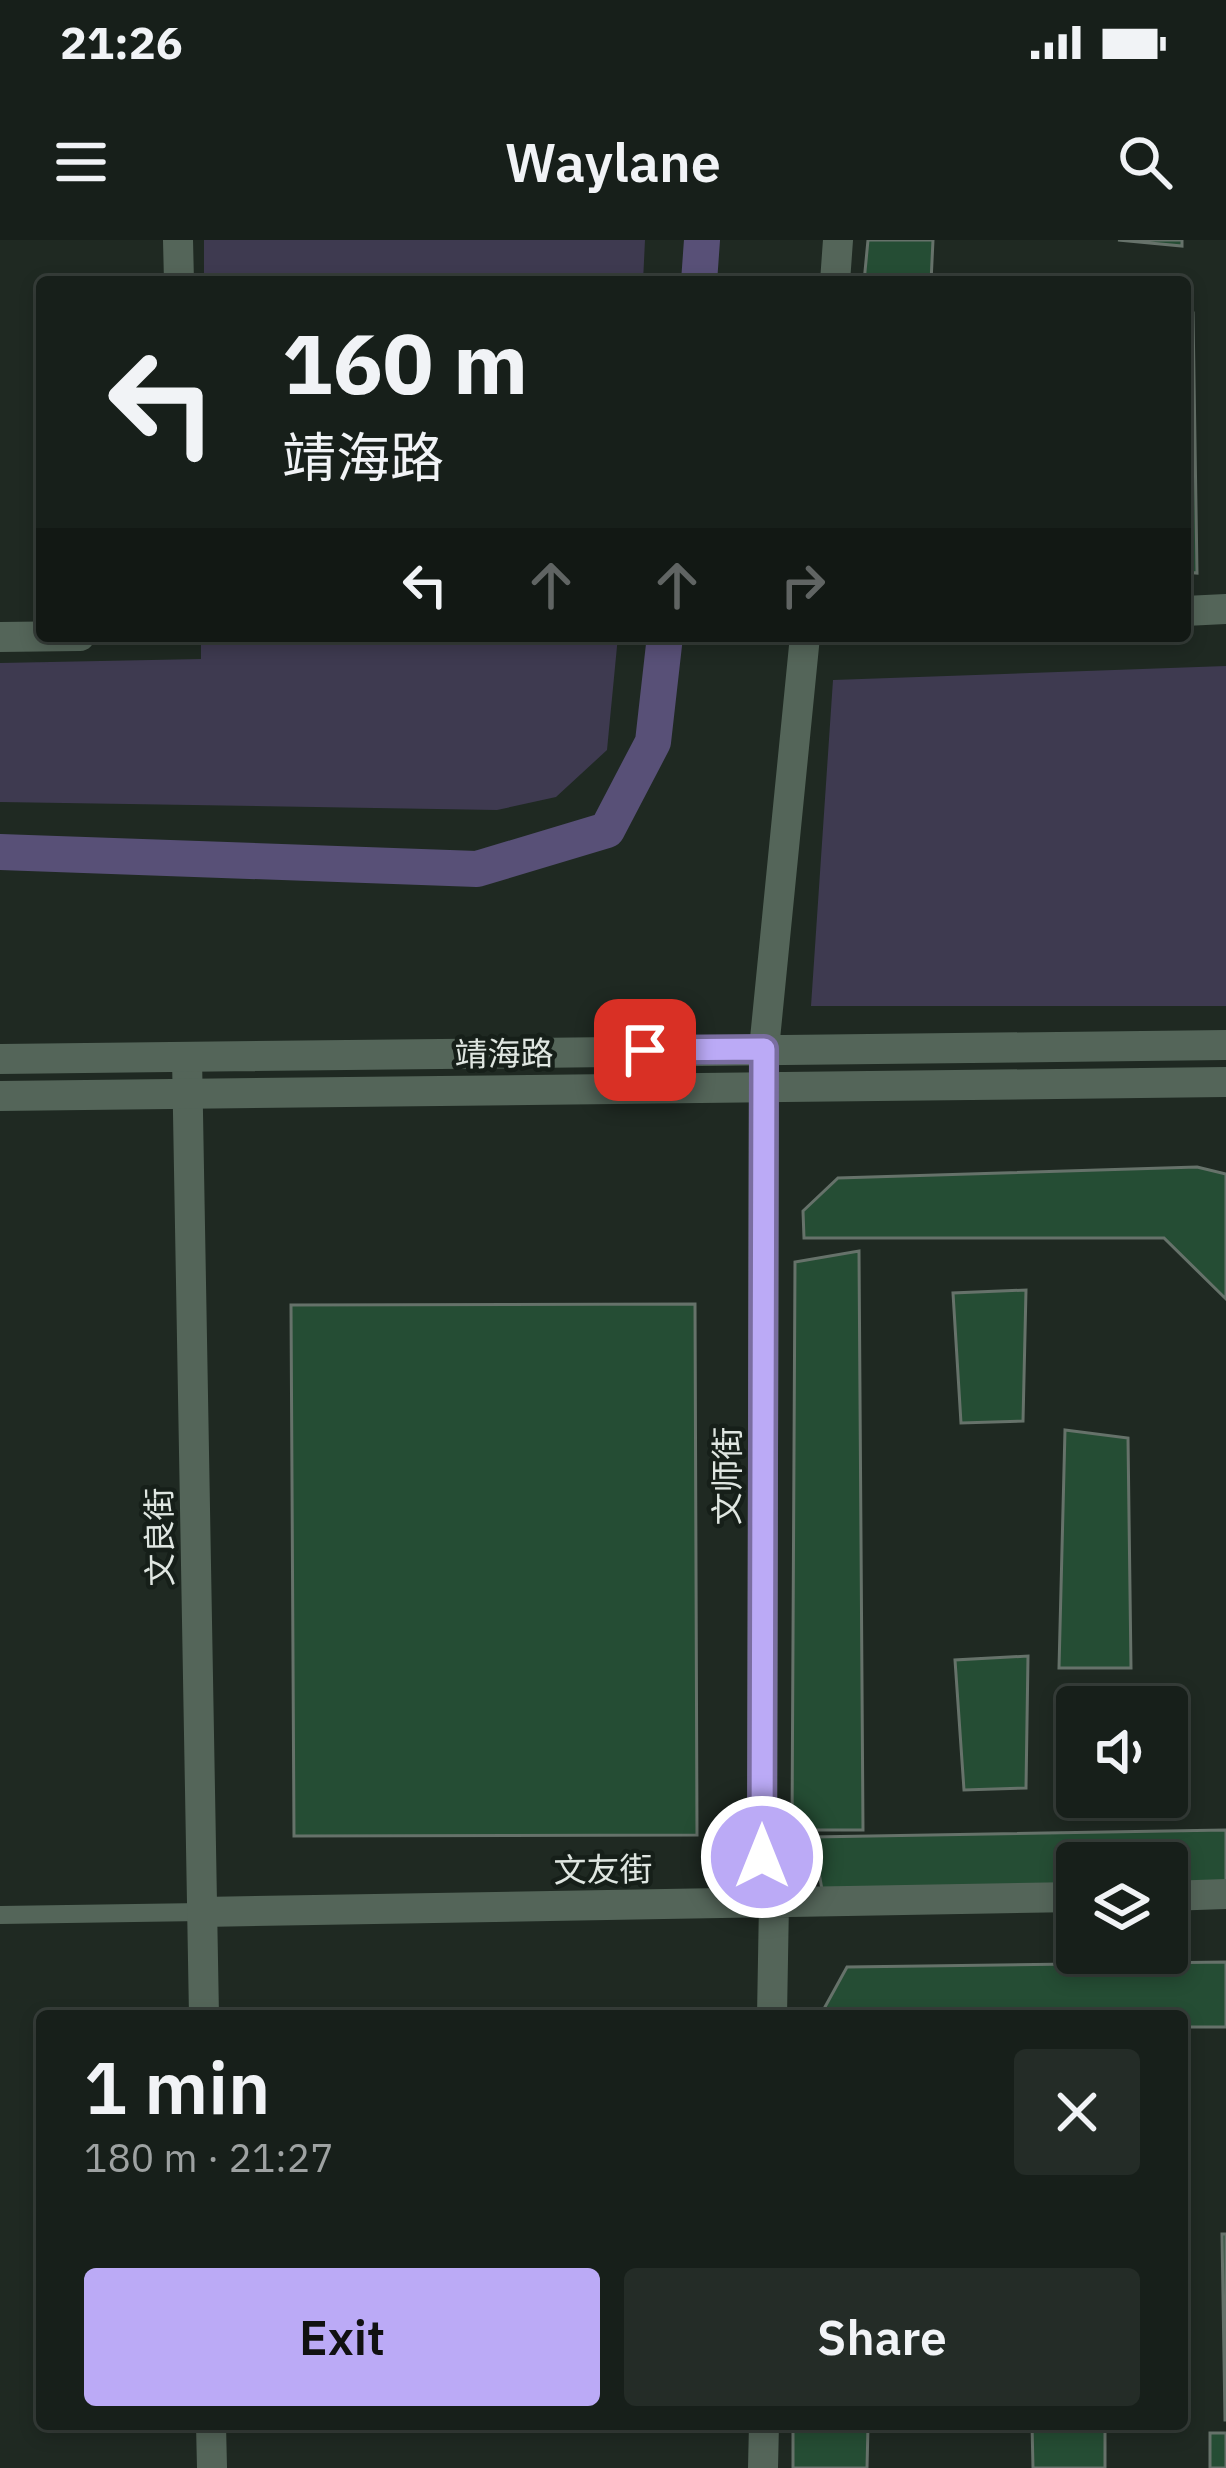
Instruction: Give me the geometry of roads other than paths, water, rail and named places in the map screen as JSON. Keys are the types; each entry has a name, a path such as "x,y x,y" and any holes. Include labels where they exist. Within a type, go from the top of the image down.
{"street":[{"path":"178,240 178,276"},
{"path":"835,276 838,240"},
{"path":"1191,611 1226,609"},
{"path":"0,637 36,637"},
{"name":"文师街","path":"772,2010 764,1049 804,642"},
{"name":"靖海路","path":"0,1059 1226,1046"},
{"name":"文良街","path":"187,1057 204,2010"},
{"name":"靖海路","path":"0,1096 1226,1082"},
{"path":"1188,1895 1226,1894"},
{"name":"文友街","path":"202,1912 1056,1897"},
{"path":"211,2430 212,2468"},
{"path":"763,2468 764,2430"}],"lane":[{"path":"0,1915 202,1912"}],"waterway":[{"path":"699,276 702,240"},
{"path":"0,852 477,869 607,830 653,742 664,642"}]}
